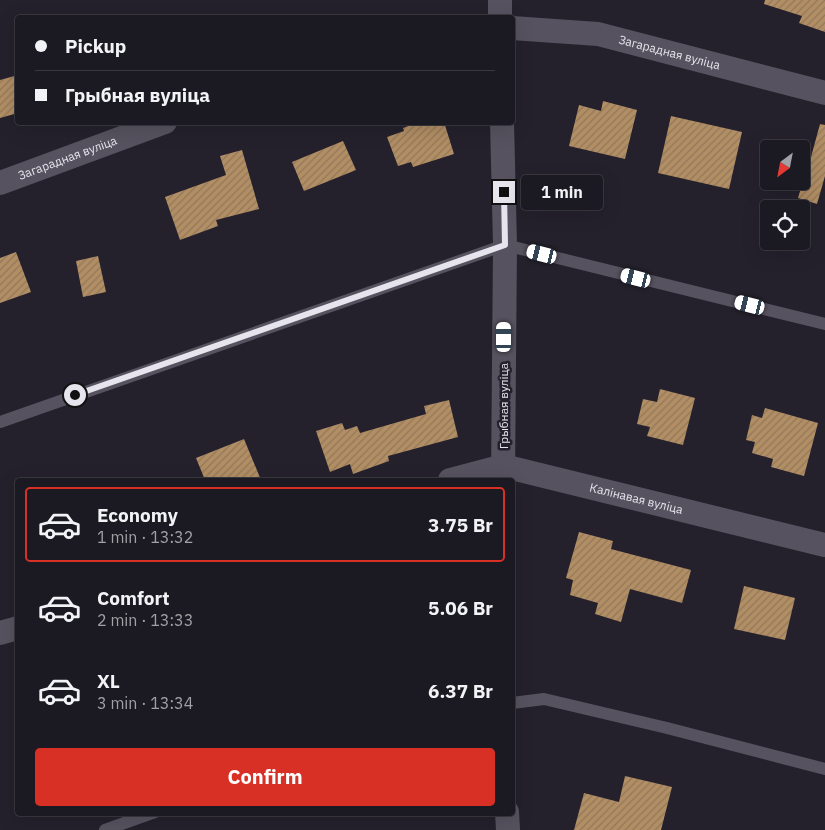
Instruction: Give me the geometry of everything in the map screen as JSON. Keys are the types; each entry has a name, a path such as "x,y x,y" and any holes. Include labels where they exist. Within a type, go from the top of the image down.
{"street":[{"path":"500,0 500,15"},
{"name":"Загарадная вуліца","path":"515,28 598,34 825,93"},
{"name":"Загарадная вуліца","path":"0,183 157,125"},
{"name":"Грыбная вуліца","path":"502,125 505,245 503,473"},
{"name":"Калінавая вуліца","path":"465,478 503,473 825,545"},
{"path":"0,634 15,629"},
{"path":"507,816 508,830"}],"lane":[{"path":"0,422 505,245 825,324"},
{"path":"515,703 544,699 667,728 825,769"},
{"path":"105,830 144,816"}],"building":[{"path":"765,0 825,0 825,32 799,23 802,16 764,4"},
{"path":"15,76 15,114 0,118 0,80"},
{"path":"603,101 637,110 625,159 569,146 579,105 601,111"},
{"path":"671,116 742,132 729,189 658,173"},
{"path":"820,124 825,125 825,176 817,204 810,202 810,200 798,198 800,190 810,190 811,157"},
{"path":"411,125 445,125 454,154 413,167 411,162 398,166 387,137 404,131 403,128"},
{"path":"343,141 356,170 304,191 292,162"},
{"path":"242,150 259,209 216,220 218,226 180,240 165,197 226,175 220,156"},
{"path":"16,252 31,292 0,303 0,258"},
{"path":"98,256 106,292 83,297 76,261"},
{"path":"660,389 695,398 683,445 647,436 650,427 637,424 643,399 657,402"},
{"path":"449,400 458,437 388,456 389,461 353,474 350,464 330,472 316,431 342,423 345,430 357,426 360,433 426,414 424,406"},
{"path":"765,408 818,423 804,476 771,467 773,459 752,453 755,442 746,440 752,415 762,418"},
{"path":"244,439 260,478 204,478 196,458"},
{"path":"579,532 613,541 611,549 691,570 682,603 630,589 621,622 595,614 598,603 570,595 573,580 566,578"},
{"path":"744,586 795,598 785,640 734,629"},
{"path":"625,776 672,787 661,830 574,830 584,793 619,802"}],"route":[{"path":"75,395 505,245 504,192"}]}
